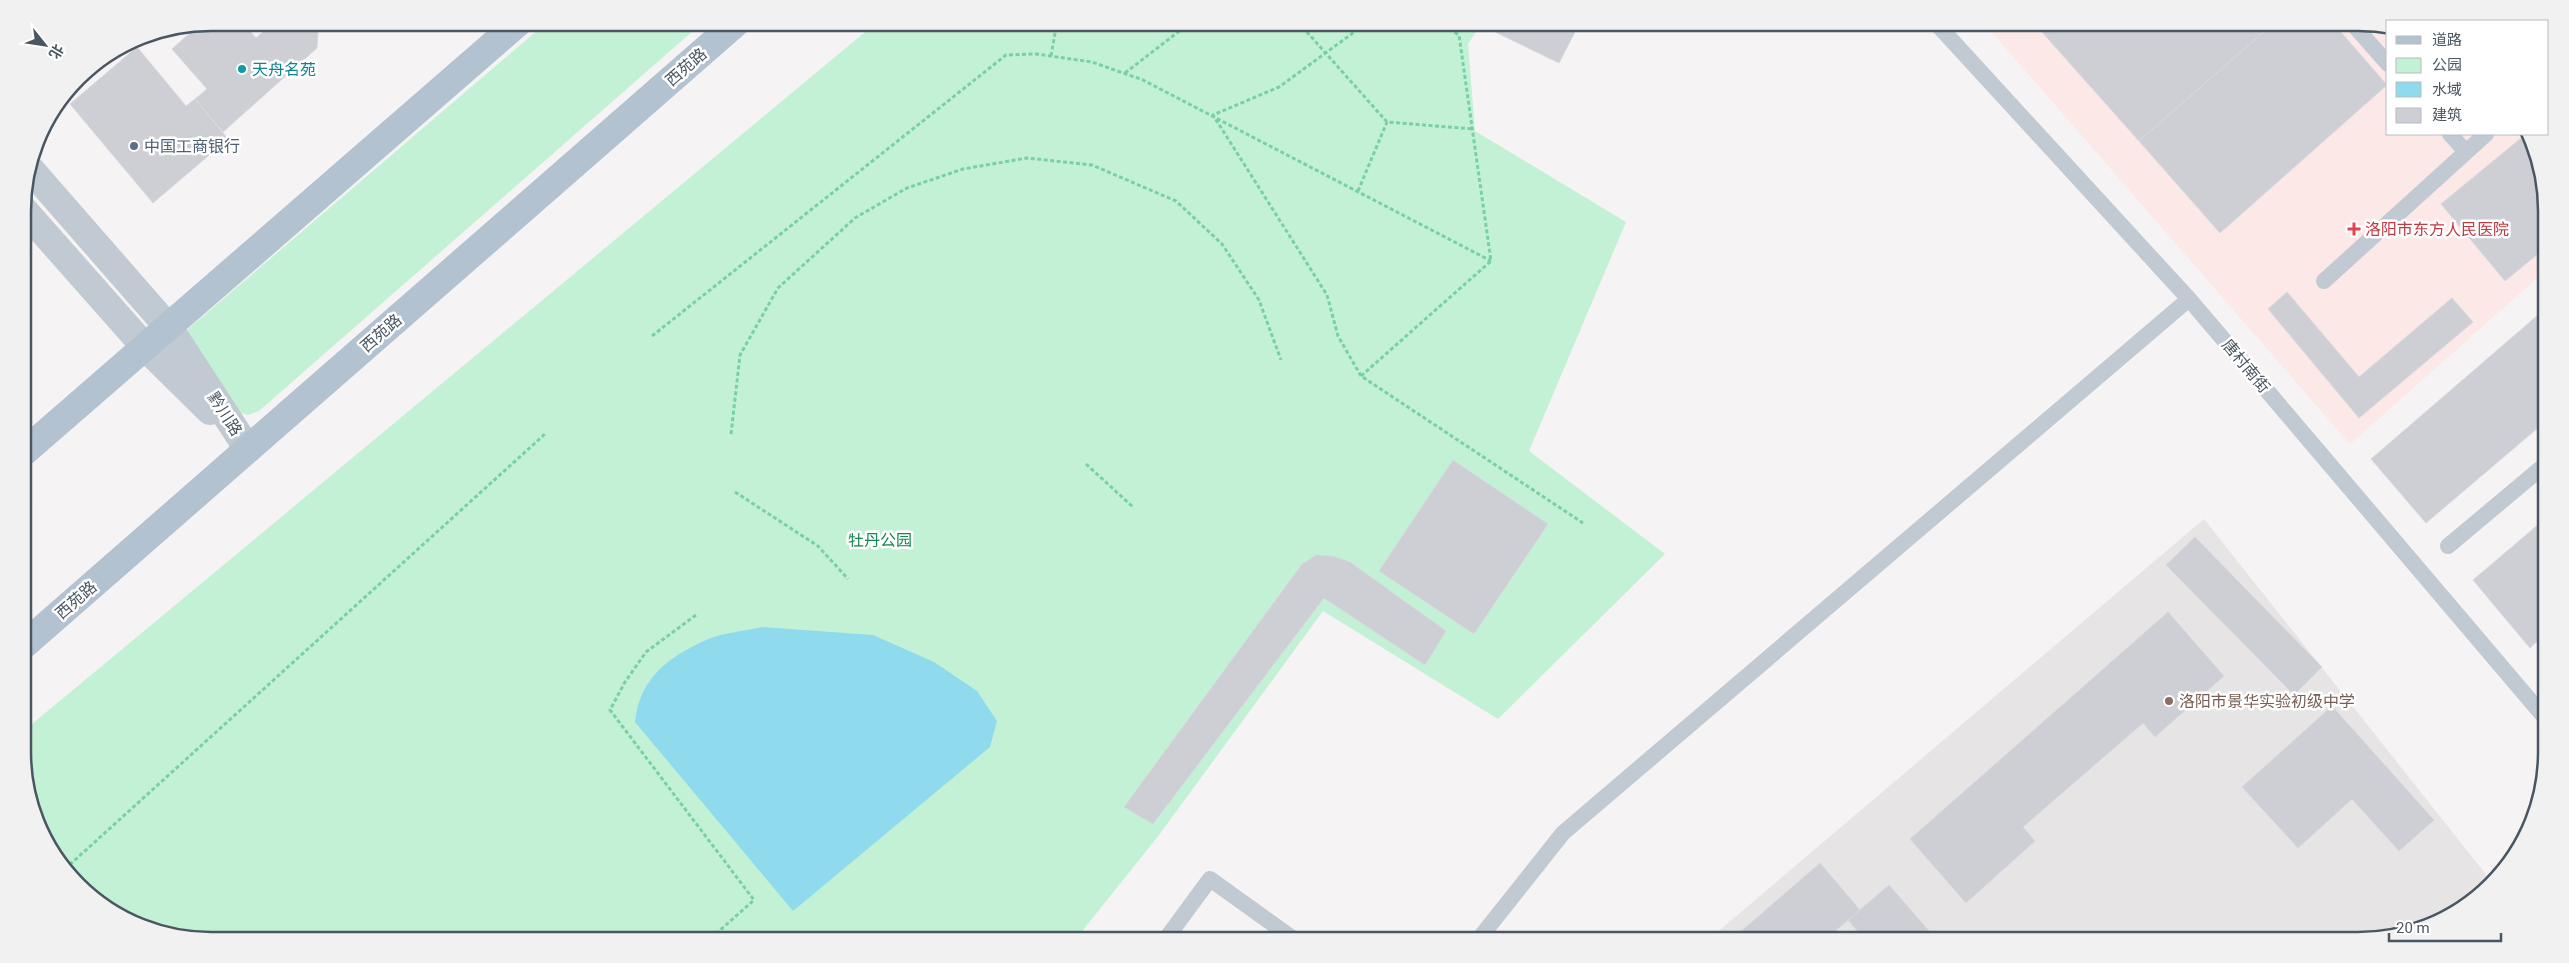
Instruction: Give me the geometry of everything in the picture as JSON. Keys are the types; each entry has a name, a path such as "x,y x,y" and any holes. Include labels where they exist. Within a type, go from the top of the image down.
{"main road":[{"path":"31,446 509,31"},
{"name":"西苑路","path":"31,639 727,31"}],"street":[{"name":"黔川路","path":"35,175 168,328 248,449"},
{"name":"黔川路","path":"31,217 144,347 248,449"}],"lane":[{"name":"唐村南街","path":"1943,31 2189,299 2538,710"},
{"path":"2359,31 2386,62"},
{"path":"2451,135 2466,152"},
{"path":"2324,281 2485,135"},
{"path":"1484,932 1563,833 2189,299"},
{"path":"2448,546 2538,471"},
{"path":"1171,932 1210,879 1284,932"}],"path":[{"path":"1051,56 1056,31"},
{"path":"1125,74 1180,31"},
{"path":"1306,31 1387,122 1472,129"},
{"path":"1213,115 1279,87 1356,31"},
{"path":"1453,31 1459,35 1491,260"},
{"path":"652,336 1006,55 1051,56 1092,62 1143,80 1491,260"},
{"path":"1213,115 1327,295 1338,336 1362,376 1583,523"},
{"path":"1358,191 1387,122"},
{"path":"731,434 740,355 778,288 855,218 907,188 962,169 1028,158 1092,165 1176,201 1222,244 1233,260 1259,300 1281,360"},
{"path":"1362,376 1491,260"},
{"path":"71,864 546,434"},
{"path":"1086,464 1133,507"},
{"path":"734,492 818,546 848,579"},
{"path":"696,615 646,652 625,682 610,710 754,900 718,932"}],"shaded area":[{"name":"洛阳市东方人民医院","path":"1991,31 2358,31 2386,34 2386,135 2520,135 2532,165 2536,188 2538,277 2350,444"},
{"name":"洛阳市景华实验初级中学","path":"2204,519 2487,876 2467,895 2448,908 2427,918 2404,926 2358,932 1717,932"}],"green space":[{"path":"537,31 693,31 259,411 248,415 239,412 183,340 188,329"},
{"name":"牡丹公园","path":"866,31 1477,31 1468,44 1475,131 1626,222 1529,451 1665,554 1498,719 1323,611 1159,835 1081,932 211,932 165,926 121,908 102,895 68,861 55,842 37,798 31,752 31,725"}],"water":[{"path":"762,627 873,635 934,662 977,691 997,721 990,747 793,911 635,722 642,693 658,671 668,662 706,640"}],"building":[{"name":"天舟名苑","path":"250,31 256,38 264,31 319,31 317,48 223,132 195,99 207,89 172,49 190,33"},
{"path":"1493,31 1575,31 1559,63"},
{"path":"2041,31 2265,31 2139,141"},
{"path":"2265,31 2340,31 2386,84 2386,86 2220,233 2139,141"},
{"path":"137,47 186,106 195,99 228,139 153,203 70,104"},
{"path":"2522,138 2532,165 2536,188 2538,254 2505,281 2441,204"},
{"path":"2287,292 2359,377 2452,298 2473,322 2359,418 2268,309"},
{"path":"2538,315 2538,428 2426,523 2371,459"},
{"path":"1453,460 1548,524 1474,634 1379,571"},
{"path":"2538,525 2538,640 2530,648 2473,580"},
{"path":"2195,537 2322,667 2294,695 2166,565"},
{"path":"1316,555 1332,556 1350,562 1446,631 1425,665 1324,598 1153,824 1124,807 1302,564"},
{"path":"2168,612 2224,676 2155,737 2143,723 2023,827 2035,841 1966,903 1910,839"},
{"path":"2332,706 2434,820 2399,851 2352,799 2298,848 2242,787"},
{"path":"1820,863 1860,910 1834,932 1740,932"},
{"path":"1889,885 1930,932 1858,932 1848,920"}],"place":[{"name":"天舟名苑","path":"242,69"},
{"name":"中国工商银行","path":"134,146"},
{"name":"洛阳市东方人民医院","path":"2354,229"},
{"name":"洛阳市景华实验初级中学","path":"2169,701"}]}
